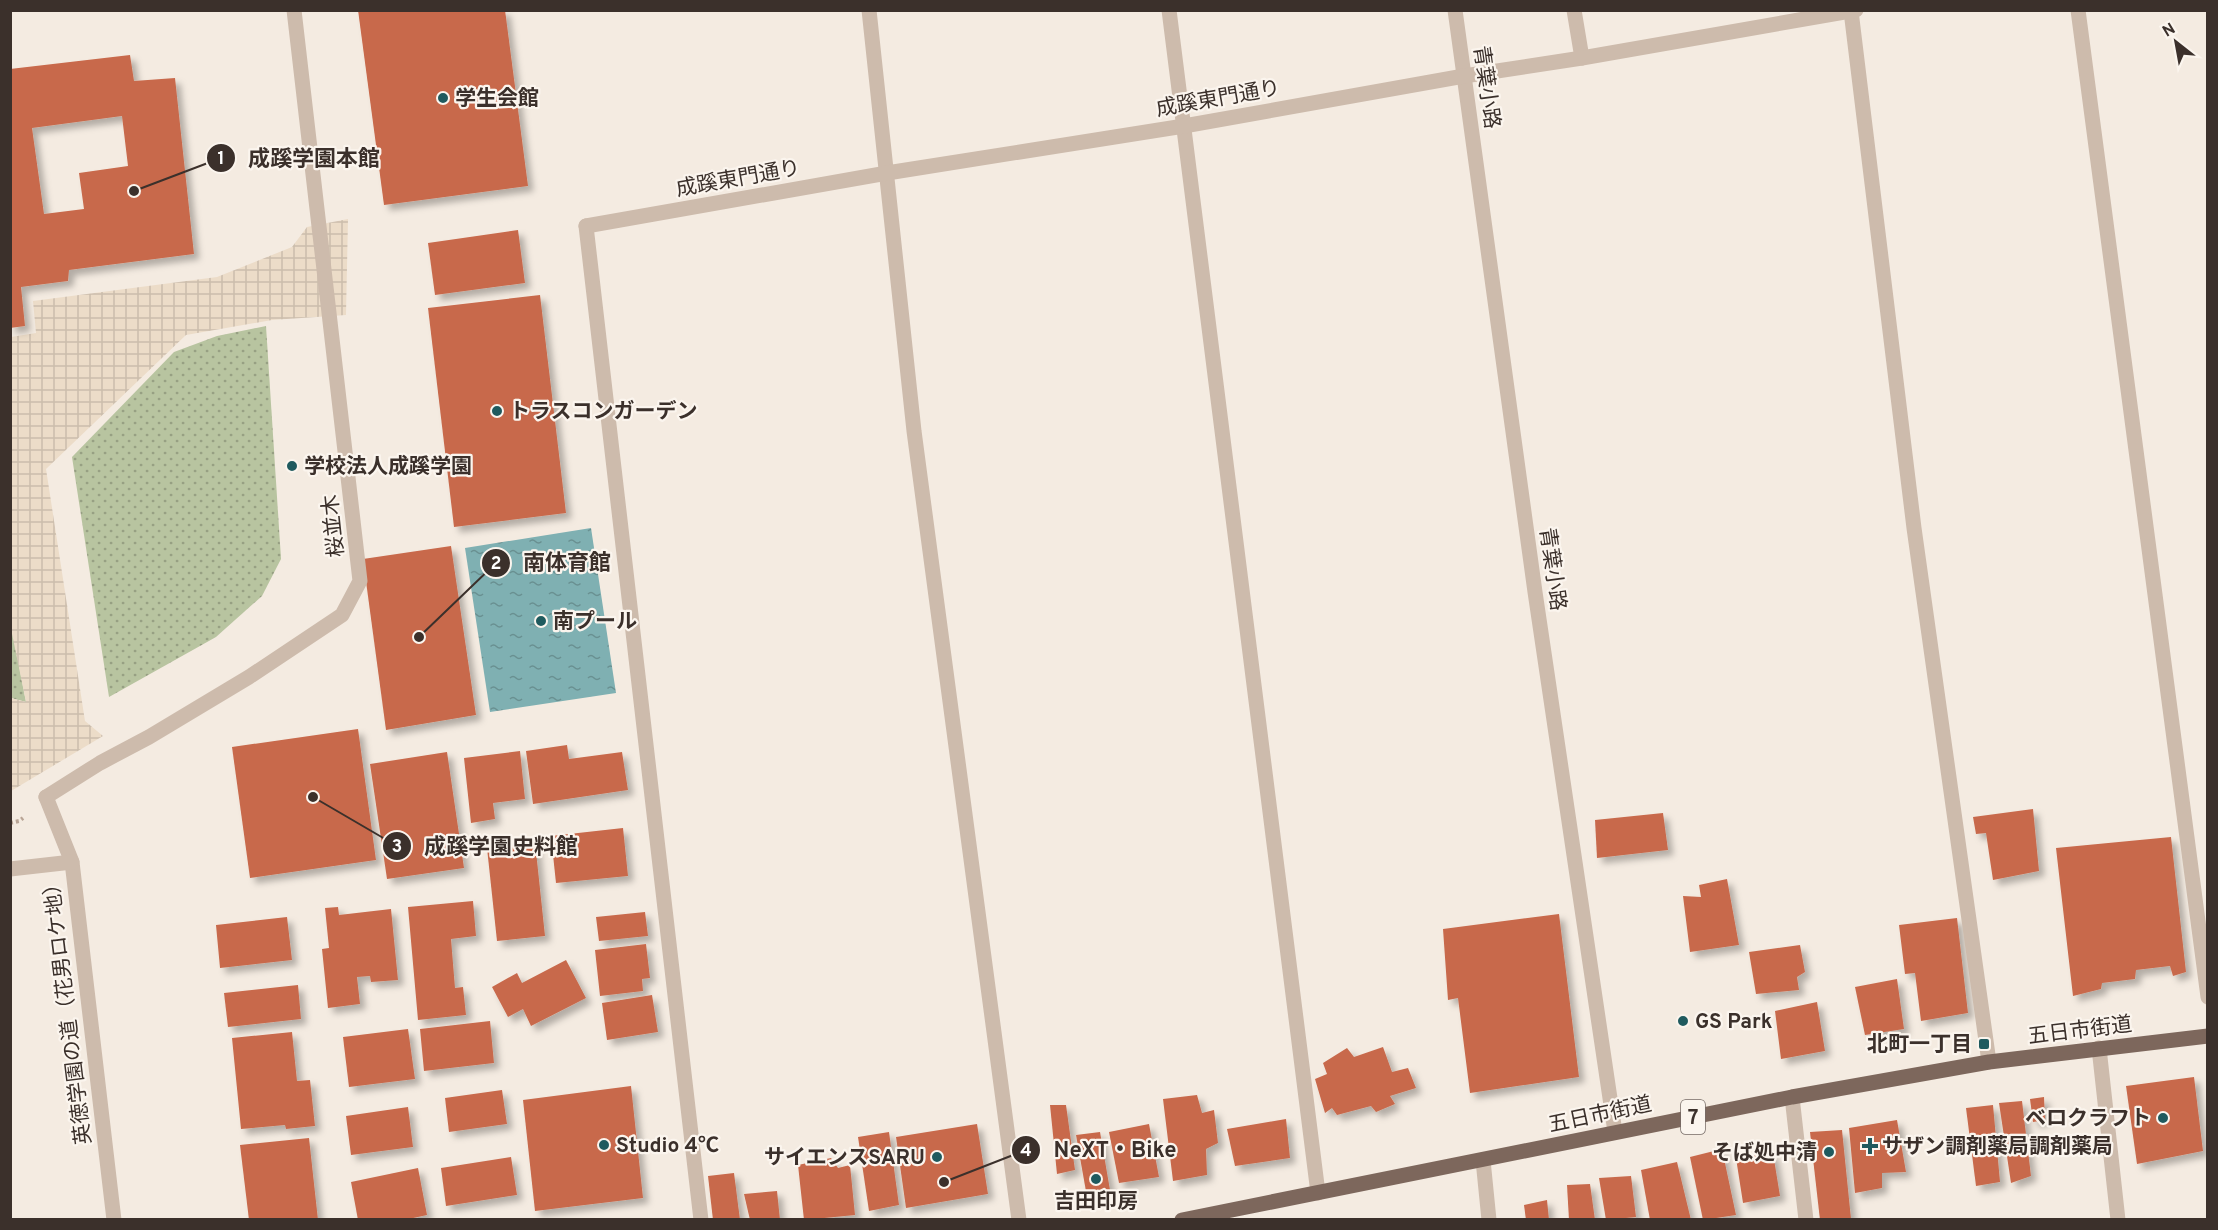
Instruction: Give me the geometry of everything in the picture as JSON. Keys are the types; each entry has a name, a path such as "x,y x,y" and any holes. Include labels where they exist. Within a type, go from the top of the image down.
{"main road":[{"name":"五日市街道","path":"1182,1220 1792,1097 1989,1062 2208,1036"}],"street":[{"name":"桜並木","path":"46,797 249,677 342,615 360,581 294,10"},
{"path":"869,10 914,431 1019,1220"},
{"path":"1169,10 1318,1193"},
{"name":"青葉小路","path":"1455,10 1535,592 1615,1132"},
{"path":"1574,10 1582,58"},
{"path":"2078,10 2208,997"},
{"path":"1854,11 1914,528 1989,1062"},
{"name":"成蹊東門通り","path":"701,1220 586,226 887,173 1184,126 1464,76 1582,58 1797,16 1854,11"},
{"name":"英徳学園の道（花男ロケ地）","path":"46,797 72,862 114,1220"},
{"path":"10,869 72,862"},
{"path":"2099,1048 2118,1220"},
{"path":"1792,1097 1806,1220"},
{"path":"1484,1160 1490,1220"}],"green space":[{"path":"266,326 281,559 262,596 216,637 109,697 72,457 174,352 217,336"},
{"path":"11,624 26,702 11,698"}],"shaded area":[{"path":"348,219 346,315 272,320 186,335 46,469 85,721 103,736 11,791 11,698 26,702 10,624 11,337 36,333 33,301 217,277 292,247 307,227"}],"water":[{"name":"南プール","path":"591,528 616,693 490,712 465,548"}],"building":[{"name":"学生会館","path":"358,10 505,10 528,186 384,205"},
{"path":"130,55 134,81 175,78 194,254 69,270 68,281 21,287 25,326 10,328 10,69","holes":["122,116 128,166 79,173 84,209 44,214 32,128"]},
{"path":"518,230 525,283 435,295 428,243"},
{"name":"トラスコンガーデン","path":"540,295 566,513 454,527 428,308"},
{"path":"451,546 476,715 386,730 363,559"},
{"path":"358,729 376,860 250,878 232,747"},
{"path":"567,745 569,759 622,752 628,790 533,804 526,751"},
{"path":"520,751 525,799 493,803 495,819 471,823 464,758"},
{"path":"447,752 464,868 387,879 370,764"},
{"path":"2033,809 2039,871 1993,880 1986,833 1976,834 1973,817"},
{"path":"1663,813 1668,850 1597,858 1595,820"},
{"path":"623,828 628,876 556,883 551,836"},
{"path":"2171,837 2186,972 2173,976 2170,966 2136,970 2135,979 2102,983 2101,989 2073,996 2056,848"},
{"path":"535,842 545,936 497,941 487,848"},
{"path":"1727,879 1739,945 1690,952 1683,896 1701,897 1699,885"},
{"path":"473,901 476,936 451,939 455,988 463,987 466,1015 418,1020 408,907"},
{"path":"338,907 339,915 391,909 398,980 371,982 370,976 357,977 360,1004 328,1008 322,949 329,948 325,908"},
{"path":"645,912 648,936 599,941 596,917"},
{"path":"1559,914 1579,1077 1470,1093 1458,998 1448,1000 1443,929"},
{"path":"287,917 292,960 220,968 216,925"},
{"path":"1957,918 1968,1013 1921,1021 1915,973 1905,974 1899,925"},
{"path":"646,944 650,978 642,979 643,991 600,996 595,950"},
{"path":"1800,945 1805,972 1797,977 1799,990 1756,994 1749,952"},
{"path":"566,960 586,998 531,1026 523,1009 508,1017 492,987 517,973 522,983"},
{"path":"1897,979 1904,1029 1865,1035 1855,987"},
{"path":"298,985 301,1019 228,1027 224,993"},
{"path":"652,995 658,1032 607,1040 602,1003"},
{"path":"1817,1002 1825,1051 1781,1059 1775,1011"},
{"path":"490,1021 494,1063 424,1071 420,1029"},
{"path":"408,1029 415,1079 349,1087 343,1037"},
{"path":"292,1032 297,1081 310,1080 315,1126 286,1129 285,1125 241,1129 232,1038"},
{"path":"1383,1047 1392,1072 1408,1068 1416,1088 1390,1096 1395,1104 1376,1112 1371,1106 1337,1115 1332,1108 1325,1113 1315,1079 1327,1074 1323,1063 1347,1048 1354,1057"},
{"path":"2194,1077 2203,1151 2137,1164 2126,1086"},
{"path":"631,1086 643,1198 535,1211 523,1100"},
{"path":"502,1090 507,1124 449,1132 445,1098"},
{"path":"1197,1095 1202,1113 1214,1110 1218,1143 1206,1149 1207,1175 1173,1181 1163,1099"},
{"path":"2044,1097 2045,1120 2033,1122 2030,1099"},
{"path":"2022,1101 2031,1176 2011,1183 1999,1103"},
{"path":"1050,1105 1066,1105 1075,1170 1057,1174"},
{"path":"1993,1105 2000,1182 1976,1186 1966,1108"},
{"path":"408,1107 413,1147 351,1155 346,1116"},
{"path":"1286,1119 1290,1158 1235,1166 1227,1129"},
{"path":"1897,1120 1906,1172 1882,1173 1882,1188 1855,1193 1849,1128"},
{"path":"977,1124 988,1194 906,1208 896,1137"},
{"path":"1149,1124 1159,1177 1119,1183 1109,1132"},
{"path":"1842,1130 1851,1219 1820,1220 1810,1132"},
{"path":"889,1132 899,1205 869,1211 858,1137"},
{"path":"1100,1132 1110,1190 1087,1197 1076,1135"},
{"path":"309,1138 318,1220 249,1220 240,1145"},
{"path":"1722,1149 1736,1215 1703,1220 1690,1157"},
{"path":"1773,1153 1780,1196 1743,1203 1736,1158"},
{"path":"511,1157 517,1195 446,1206 441,1168"},
{"path":"831,1158 838,1168 850,1165 855,1215 804,1220 798,1165"},
{"path":"1677,1162 1691,1220 1650,1220 1641,1170"},
{"path":"418,1168 427,1215 404,1220 358,1220 351,1182"},
{"path":"734,1173 740,1220 713,1220 708,1176"},
{"path":"1631,1176 1636,1217 1606,1220 1599,1178"},
{"path":"1590,1184 1595,1220 1569,1220 1567,1185"},
{"path":"777,1191 780,1220 750,1220 744,1194"},
{"path":"1547,1200 1549,1220 1526,1220 1524,1205"}],"place":[{"name":"学生会館","path":"443,98"},
{"name":"成蹊学園本館","path":"134,191"},
{"name":"トラスコンガーデン","path":"497,411"},
{"name":"学校法人成蹊学園","path":"292,466"},
{"name":"南プール","path":"541,621"},
{"name":"南体育館","path":"419,637"},
{"name":"成蹊学園史料館","path":"313,797"},
{"name":"GS Park","path":"1683,1021"},
{"name":"北町一丁目","path":"1984,1044"},
{"name":"ベロクラフト","path":"2163,1118"},
{"name":"Studio 4℃","path":"604,1145"},
{"name":"サザン調剤薬局調剤薬局","path":"1870,1146"},
{"name":"そば処中清","path":"1829,1152"},
{"name":"サイエンスSARU","path":"937,1157"},
{"name":"吉田印房","path":"1096,1179"},
{"name":"NeXT・Bike","path":"944,1182"}]}
